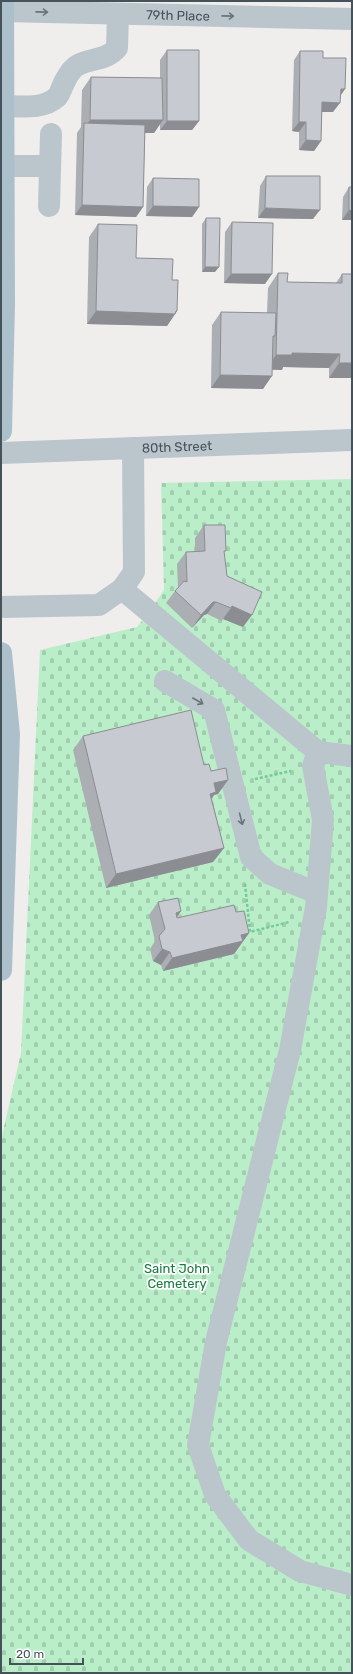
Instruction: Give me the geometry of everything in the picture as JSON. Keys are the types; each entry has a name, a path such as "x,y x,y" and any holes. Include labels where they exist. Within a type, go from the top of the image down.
{"main road":[{"path":"1,431 4,317 3,6"},
{"path":"1,653 8,734 1,970"}],"street":[{"name":"79th Place","path":"3,6 118,14 352,19"},
{"path":"3,106 33,106 46,104 58,97 70,72 77,65 106,57 113,53 117,48 118,14"},
{"path":"49,206 51,134"},
{"path":"3,166 50,166"},
{"name":"80th Street","path":"1,452 352,440"},
{"path":"1,607 99,605 122,589 134,572 133,448"},
{"path":"122,589 315,759 322,820 316,907 290,1050 216,1342 198,1445 215,1495 249,1540 300,1571 352,1585"},
{"path":"165,682 214,710 251,857 270,874 317,893"},
{"path":"315,759 352,756"}],"path":[{"path":"232,784 315,759"}],"green space":[{"name":"Saint John Cemetery","path":"352,479 352,1673 1,1673 1,1140 21,1053 40,650 137,627 149,612 164,590 161,483"}],"building":[{"path":"167,50 199,50 199,121 167,121"},
{"path":"300,51 323,51 323,58 346,58 345,89 341,89 340,103 322,102 321,141 306,140 306,122 299,122"},
{"path":"91,77 162,78 163,120 90,120"},
{"path":"84,123 145,125 143,207 82,205"},
{"path":"266,176 320,176 320,210 265,208"},
{"path":"153,178 199,179 199,207 153,206"},
{"path":"349,187 352,187 352,211 349,210"},
{"path":"206,218 220,218 219,267 205,267"},
{"path":"232,222 273,223 272,274 231,274"},
{"path":"98,224 137,225 136,258 173,259 172,280 178,280 177,311 175,314 96,311"},
{"path":"278,273 288,273 287,282 342,283 342,274 352,274 352,363 339,363 340,354 292,353 292,355 276,355"},
{"path":"221,312 276,313 275,336 273,336 272,376 220,375"},
{"path":"204,525 225,525 226,551 224,551 227,576 262,592 252,615 232,606 231,608 213,602 201,615 175,591 184,581 187,582 186,552 205,551"},
{"path":"191,710 204,765 209,764 211,771 226,768 228,780 214,783 216,792 210,794 224,848 116,874 83,736"},
{"path":"178,898 181,911 176,913 177,918 234,905 236,912 244,911 249,933 241,935 243,941 172,958 170,952 162,949 159,936 165,929 158,902"}]}
